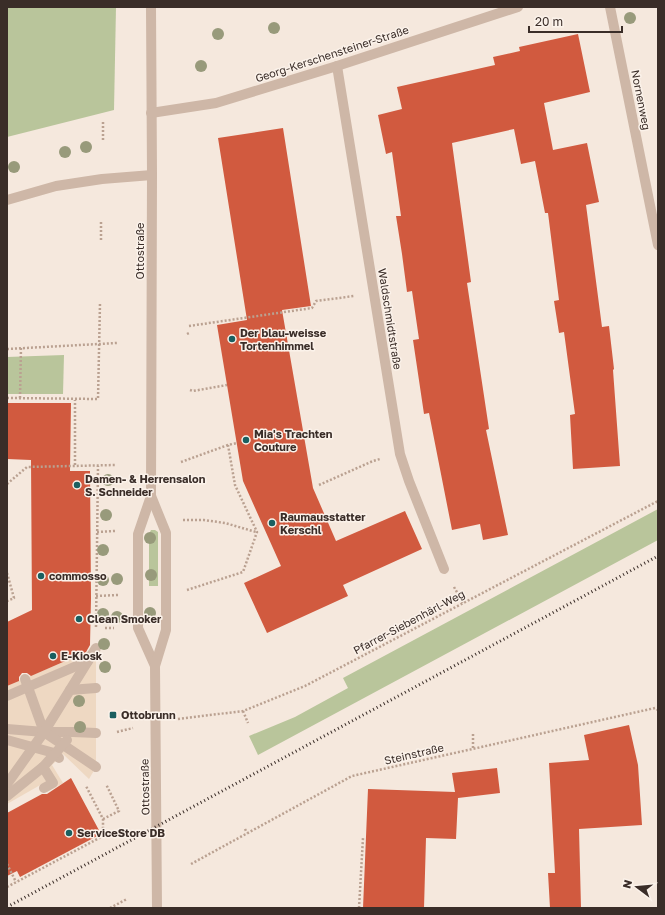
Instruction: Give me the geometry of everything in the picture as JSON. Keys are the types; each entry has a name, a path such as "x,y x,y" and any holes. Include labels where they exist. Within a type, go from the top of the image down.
{"street":[{"name":"Ottostraße","path":"151,7 151,496 138,534 138,628 155,666"},
{"name":"Georg-Kerschensteiner-Straße","path":"152,113 216,103 337,66 491,11 518,7"},
{"name":"Nornenweg","path":"610,7 658,244"},
{"name":"Waldschmidtstraße","path":"337,66 400,454 408,481 444,569"},
{"path":"7,200 56,186 102,179 152,175"},
{"name":"Ottostraße","path":"151,496 166,533 166,630 155,666 157,908"},
{"path":"7,784 34,747 70,690 92,661 96,648"},
{"path":"7,696 26,683 92,661"},
{"path":"26,683 44,732 57,756"},
{"path":"70,690 96,688"},
{"path":"7,729 96,734"},
{"path":"44,732 96,767"},
{"path":"7,796 57,756 73,732"},
{"path":"7,740 34,747 57,756"},
{"path":"43,767 53,783 44,788"}],"path":[{"path":"103,122 103,140"},
{"path":"101,220 101,240"},
{"path":"189,326 222,323 312,308 316,301 374,293"},
{"path":"7,398 75,400 98,399 100,303"},
{"path":"7,349 117,343"},
{"path":"20,398 21,348"},
{"path":"190,390 193,391 227,385"},
{"path":"74,465 75,400"},
{"path":"181,462 237,443"},
{"path":"180,592 243,572 257,532 235,485 228,445"},
{"path":"319,485 373,461 400,454"},
{"path":"7,484 27,467 116,465"},
{"path":"96,648 98,466"},
{"name":"Pfarrer-Siebenhärl-Weg","path":"96,734 112,733 156,722 243,710 305,686 658,500"},
{"path":"181,520 204,520 225,523 257,532"},
{"path":"97,532 115,531"},
{"path":"7,573 14,598 7,601"},
{"path":"96,596 121,595"},
{"name":"Steinstraße","path":"191,864 352,776 655,708 658,710"},
{"path":"243,710 248,723"},
{"path":"473,734 473,749"},
{"path":"7,887 103,836 103,819 86,786 57,756"},
{"path":"96,767 119,811 103,819"},
{"path":"245,829 247,833"},
{"path":"360,908 363,838"},
{"path":"7,864 16,882"},
{"path":"110,908 127,899"}],"green space":[{"path":"7,7 116,7 114,110 7,137"},
{"path":"64,355 63,394 7,394 7,357"},
{"path":"658,509 658,540 258,755 249,736 295,717 348,688 343,678"},
{"path":"151,530 158,532 158,586 149,586 149,534"}],"shaded area":[{"path":"96,648 96,767 89,779 63,754 52,765 63,783 47,792 42,784 7,804 7,686"}],"building":[{"path":"578,34 590,92 544,103 553,150 587,143 599,202 586,205 602,327 609,326 614,369 620,466 573,469 570,415 575,414 564,332 559,333 554,301 559,300 548,213 545,213 535,161 521,164 514,129 452,143 471,282 467,283 489,429 486,430 508,535 483,540 480,524 452,530 429,413 424,414 413,340 419,339 412,291 407,292 396,216 401,216 392,152 386,154 378,115 402,109 397,87 495,65 493,57 520,51 519,47"},
{"path":"283,128 311,306 282,310 313,488 336,541 405,511 422,549 343,585 348,596 267,633 244,583 281,566 243,481 217,325 247,320 218,138"},
{"path":"7,403 71,403 70,471 90,471 91,598 90,645 86,652 31,676 27,673 22,673 19,677 19,681 7,686 7,622 32,610 31,460 7,459"},
{"path":"629,725 638,765 642,825 579,829 581,908 550,908 548,873 555,873 549,763 589,760 584,735"},
{"path":"497,768 500,793 458,798 456,839 426,838 424,908 363,908 368,789 455,792 452,773"},
{"path":"71,778 101,834 20,877 17,871 7,876 7,813 42,794 47,794"}],"railway":[{"path":"7,907 658,556"}],"place":[{"name":"Der blau-weisse Tortenhimmel","path":"232,339"},
{"name":"Mia's Trachten Couture","path":"246,440"},
{"name":"Damen- & Herrensalon S. Schneider","path":"77,485"},
{"name":"Raumausstatter Kerschl","path":"272,523"},
{"name":"commosso","path":"41,576"},
{"name":"Clean Smoker","path":"79,619"},
{"name":"E-Kiosk","path":"53,656"},
{"name":"Ottobrunn","path":"113,715"},
{"name":"ServiceStore DB","path":"69,833"}]}
